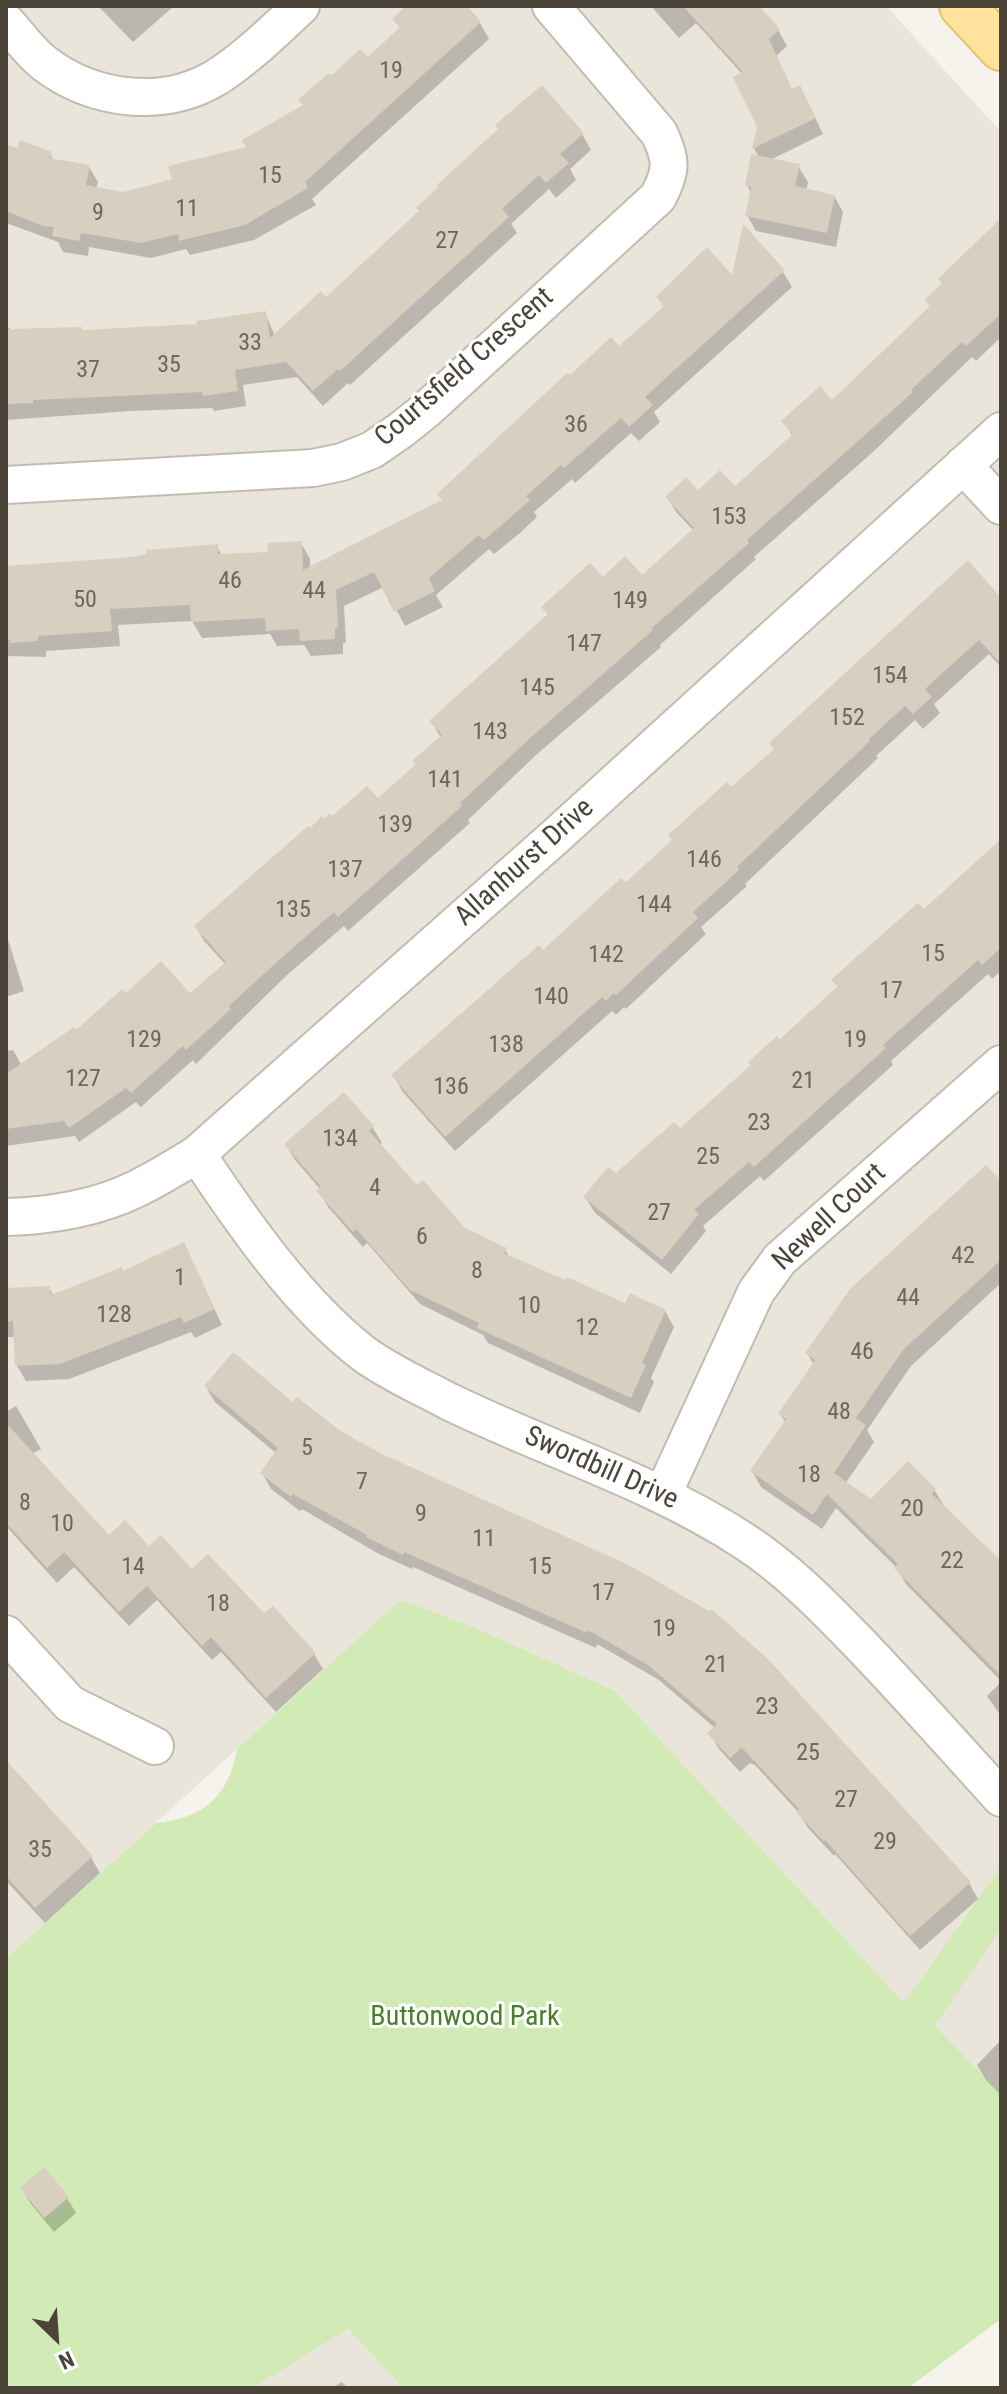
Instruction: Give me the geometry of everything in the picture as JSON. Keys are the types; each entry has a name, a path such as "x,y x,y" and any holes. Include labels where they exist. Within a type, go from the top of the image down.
{"main road":[{"path":"962,6 1001,48"}],"street":[{"path":"6,22 42,61 72,81 121,96 150,96 182,91 214,79 242,60 301,6"},
{"name":"Courtsfield Crescent","path":"6,485 313,468 342,462 372,450 426,410 658,197 669,177 669,155 659,133 551,6"},
{"name":"Allanhurst Drive","path":"6,1217 80,1208 136,1190 197,1154 557,835 1001,431"},
{"path":"963,465 1001,506"},
{"name":"Newell Court","path":"663,1494 756,1292 780,1259 996,1077"},
{"name":"Swordbill Drive","path":"197,1154 271,1256 323,1316 364,1354 390,1372 473,1413 663,1494 742,1539 789,1574 874,1658 1001,1798"},
{"path":"6,1634 70,1704 155,1746"}],"shaded area":[{"path":"6,6 886,6 1001,132 1001,1867 904,2004 615,1691 400,1600 9,1957 6,1954"},
{"path":"1001,1928 1001,2094 935,2026"},
{"path":"348,2329 403,2388 253,2388"}],"green space":[{"name":"Buttonwood Park","path":"400,1600 473,1627 615,1691 904,2003 1001,1867 1001,1928 935,2026 1001,2094 1001,2319 908,2388 403,2388 348,2329 253,2388 6,2388 6,1954 9,1956 156,1823 187,1816 211,1802 228,1780 237,1749"}],"building":[{"path":"406,6 467,6 481,22 305,182 308,188 245,225 179,241 178,234 141,243 81,233 79,241 52,236 54,227 43,226 6,211 6,144 17,148 20,140 52,152 49,158 90,165 86,185 123,192 172,179 168,166 246,147 242,140 303,105 298,100 360,49 368,57 400,27 392,19"},
{"path":"683,6 759,6 780,29 769,39 792,89 800,85 816,118 752,149 757,127 733,77 743,72"},
{"path":"542,85 584,133 560,154 569,163 546,183 539,175 502,209 509,217 340,371 338,369 313,391 286,362 235,370 238,391 203,396 202,392 6,404 6,329 82,327 82,330 197,324 196,321 266,311 270,338 321,291 326,297 419,211 416,208 437,185 498,129 495,125"},
{"path":"751,154 800,164 795,186 835,195 827,233 745,216 751,187 745,186"},
{"path":"1001,218 1001,314 966,346 962,342 911,390 913,392 747,540 749,543 460,803 462,806 338,917 334,912 279,960 186,1050 183,1046 131,1093 126,1088 69,1128 64,1121 6,1129 6,1074 74,1027 76,1030 122,989 126,993 161,961 190,993 226,962 194,926 308,826 310,828 322,816 324,819 330,813 332,816 367,786 378,798 415,765 412,761 442,735 429,721 548,614 541,607 590,563 603,577 625,556 642,575 694,528 665,497 686,477 698,490 720,470 735,486 793,434 781,421 820,386 832,400 930,306 924,300 942,283 938,279"},
{"path":"743,224 785,270 645,397 653,405 629,427 621,418 564,468 561,465 526,496 530,500 484,540 479,535 429,578 435,591 394,612 374,572 336,590 338,627 335,628 335,639 300,641 299,629 266,631 265,618 191,622 190,605 110,609 112,631 38,636 38,641 10,643 6,640 6,566 132,557 146,554 146,550 218,544 218,554 268,552 267,543 302,541 303,570 442,500 437,494 567,373 570,375 611,337 619,346 664,306 656,297 707,247 732,275"},
{"path":"968,560 1001,598 1001,664 979,640 925,689 932,697 913,714 905,706 869,739 693,912 698,918 616,995 614,993 606,1001 602,997 445,1137 391,1075 539,945 543,950 621,878 626,882 672,840 668,835 727,782 731,787 774,749 769,743"},
{"path":"1001,839 1001,948 982,965 978,960 754,1167 749,1162 694,1210 699,1214 662,1260 583,1197 608,1167 616,1173 674,1122 680,1128 751,1065 748,1062 777,1036 780,1039 838,986 831,980 862,952 918,903 924,909"},
{"path":"344,1092 374,1126 369,1131 417,1185 423,1180 465,1228 507,1248 504,1253 565,1280 567,1277 625,1303 630,1293 666,1310 642,1363 646,1365 631,1398 477,1328 479,1323 410,1290 356,1229 353,1232 316,1191 321,1187 284,1144"},
{"path":"986,1165 1001,1181 1001,1260 903,1350 856,1418 866,1425 834,1473 871,1499 908,1461 936,1489 932,1494 1001,1561 1001,1676 894,1568 898,1564 827,1494 813,1515 750,1471 786,1419 778,1414 815,1360 805,1353 850,1289"},
{"path":"184,1242 215,1309 184,1323 181,1317 60,1364 15,1366 13,1321 6,1322 6,1288 50,1286 51,1295 122,1267 123,1271"},
{"path":"233,1352 293,1402 297,1397 342,1432 382,1454 629,1565 709,1611 711,1609 767,1658 971,1882 910,1936 796,1812 799,1809 744,1750 741,1748 730,1758 707,1733 717,1724 648,1665 588,1630 587,1633 404,1552 403,1555 293,1494 291,1497 260,1473 278,1448 204,1386"},
{"path":"6,1423 109,1535 125,1520 149,1546 161,1535 192,1569 208,1554 264,1613 273,1606 316,1653 266,1698 211,1637 202,1646 147,1586 119,1612 64,1552 47,1568 6,1523"},
{"path":"6,1760 93,1856 35,1908 6,1876"},
{"path":"44,2167 69,2197 44,2218 20,2188"}]}
